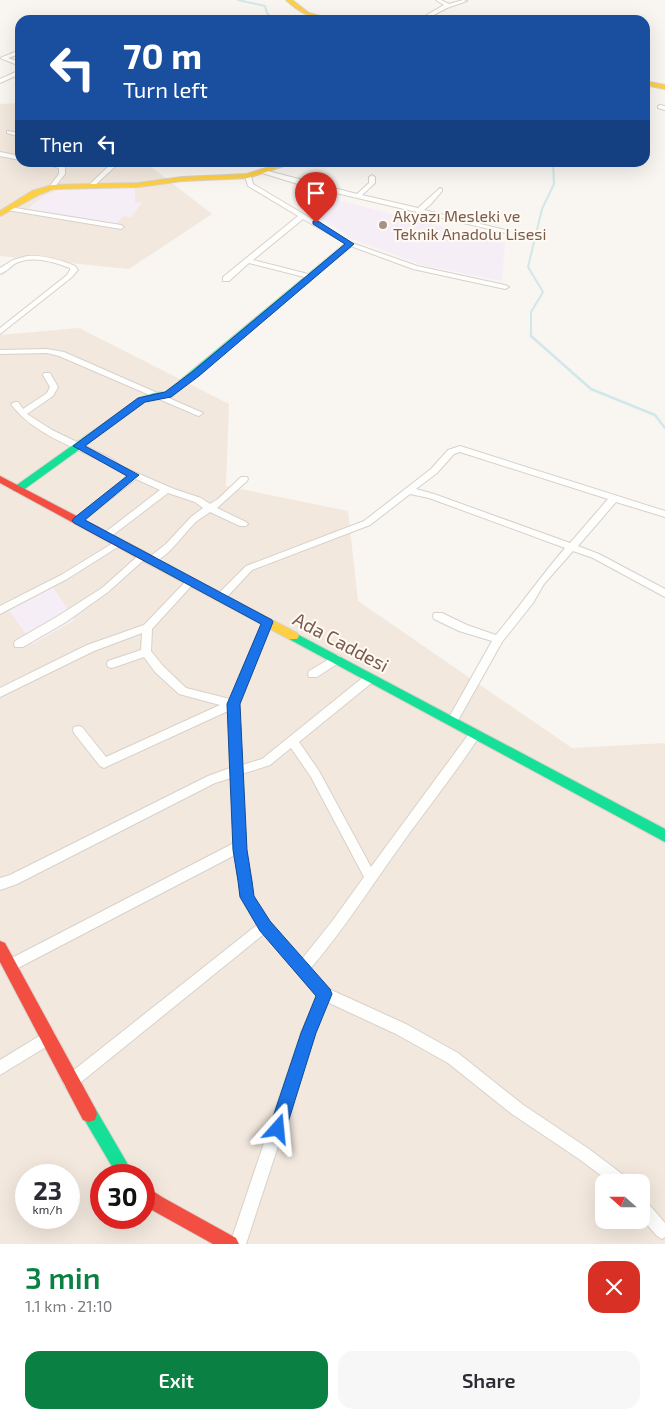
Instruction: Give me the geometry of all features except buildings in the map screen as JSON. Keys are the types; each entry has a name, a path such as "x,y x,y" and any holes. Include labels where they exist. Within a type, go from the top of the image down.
{"street":[{"path":"289,0 307,14 311,15"},
{"path":"438,0 447,5 445,7"},
{"path":"430,15 445,7 465,1"},
{"path":"2,58 15,54"},
{"path":"2,58 15,62"},
{"path":"0,81 15,74"},
{"path":"650,84 665,88"},
{"path":"9,132 15,134"},
{"path":"0,154 15,157"},
{"path":"52,187 62,174 62,167"},
{"path":"92,185 112,167"},
{"path":"3,213 35,193 52,187 138,185 182,179 248,176 279,167"},
{"path":"264,172 506,232"},
{"path":"248,176 250,185 350,244 416,268 506,287"},
{"path":"358,196 372,183 372,177"},
{"path":"418,211 429,203 440,190"},
{"path":"3,213 121,227"},
{"path":"226,279 303,215"},
{"path":"18,489 142,400 168,395 350,244"},
{"path":"0,272 14,261 23,258 54,261 73,267 74,270 70,276 0,332"},
{"path":"248,261 309,277"},
{"path":"0,352 47,351 61,354 199,414"},
{"path":"22,413 50,394 54,387 48,375"},
{"path":"15,404 22,413 49,432 134,475 198,500 209,508 243,524"},
{"path":"221,598 250,568 367,523 434,471 450,452 460,449 665,514"},
{"path":"77,521 134,475"},
{"name":"Ada Caddesi","path":"0,479 665,836"},
{"path":"19,644 62,619 147,558 169,546 194,519 221,501 244,479"},
{"path":"106,536 167,489"},
{"path":"410,491 431,496 596,556 665,592"},
{"path":"452,721 498,639 530,600 541,582 614,498"},
{"path":"0,610 64,577 118,543"},
{"path":"0,693 93,648 130,632 147,628 191,582"},
{"path":"438,616 463,628 498,639"},
{"path":"268,622 234,704 240,846 247,897 265,926 324,994 401,1029 453,1058 517,1109 610,1174"},
{"path":"147,628 146,652 159,669 183,691 234,704"},
{"path":"112,664 146,652"},
{"path":"313,674 336,659"},
{"path":"0,884 13,880 212,779 266,762 370,678"},
{"path":"78,730 104,762 234,704"},
{"path":"302,969 327,940 371,877 451,771 475,734"},
{"path":"293,742 305,757 343,826 356,855 371,877"},
{"path":"11,965 240,846"},
{"path":"70,1082 265,926"},
{"path":"0,948 11,965 101,1139 118,1164"},
{"path":"238,1244 308,1033 324,994"},
{"path":"0,1068 49,1038"},
{"path":"155,1201 230,1244"},
{"path":"650,1217 662,1231"}],"shaded area":[{"path":"15,103 15,167 151,167 212,214 129,269 0,256 0,104"},
{"path":"135,187 135,202 142,203 131,217 123,216 115,225 27,209 44,196 63,188"},
{"name":"Akyazı Mesleki ve Teknik Anadolu Lisesi","path":"326,197 505,243 502,281 422,265 352,239 311,211"},
{"path":"79,328 229,404 226,486 348,511 358,601 572,748 665,743 665,1244 0,1244 0,335"},
{"path":"51,584 75,620 33,644 8,609"}],"waterway":[{"path":"238,0 265,6 269,15"},
{"path":"553,167 554,184 542,209 528,267 543,292 531,312 531,336 591,389 655,415 665,428"}],"traffic: fast":[{"path":"18,489 142,400 154,396 168,395 350,244"},
{"path":"293,636 665,836"},
{"path":"89,1114 119,1164"}],"traffic: slow":[{"path":"289,0 307,14 311,15"},
{"path":"650,84 665,87"},
{"path":"0,214 35,193 52,187 138,185 182,179 248,176 277,167"},
{"path":"151,560 293,636"}],"traffic: jam":[{"path":"0,479 151,560"},
{"path":"0,948 89,1114"},
{"path":"155,1202 230,1244"}],"place":[{"name":"Akyazı Mesleki ve Teknik Anadolu Lisesi","path":"383,225"}],"route":[{"path":"278,1129 308,1033 324,994 265,926 247,897 240,850 234,704 268,622 77,521 134,475 78,446 142,400 154,396 168,395 350,244 316,223"}]}
